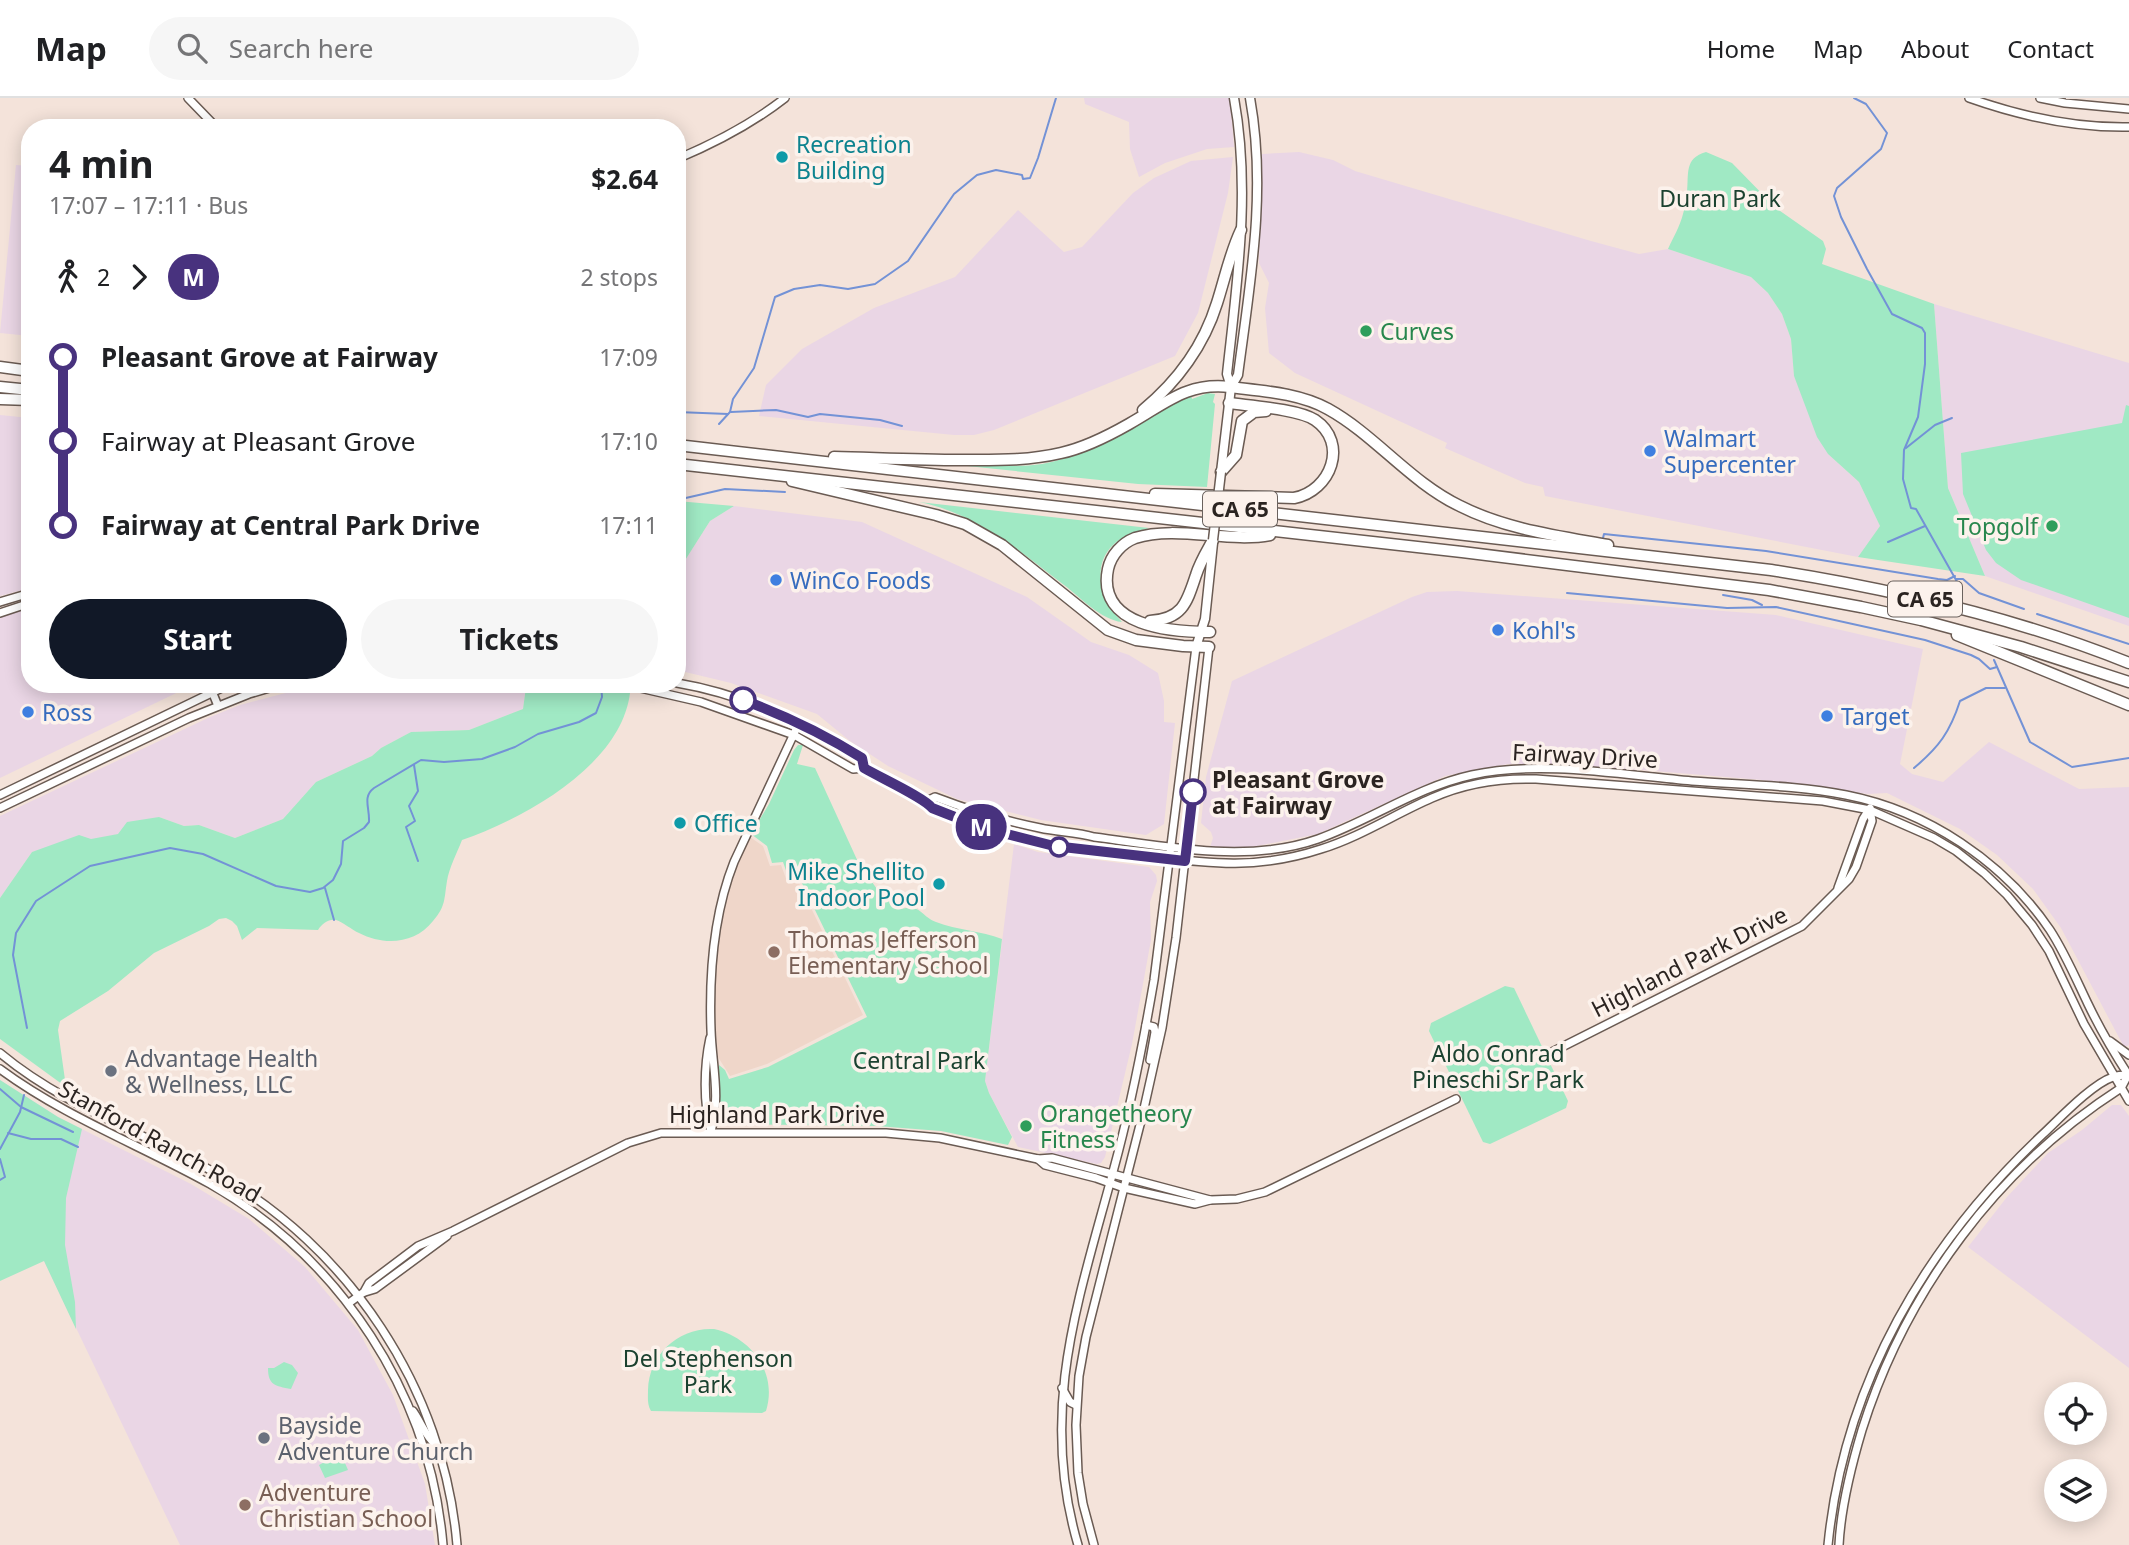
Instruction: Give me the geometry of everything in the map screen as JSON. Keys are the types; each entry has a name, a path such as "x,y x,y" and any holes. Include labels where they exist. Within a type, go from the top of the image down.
{"highway":[{"path":"1114,432 1164,391 1198,346 1217,304 1232,248 1241,230"},
{"path":"0,367 21,370"},
{"path":"764,455 1016,460 1065,452 1114,432 1186,391 1203,386 1231,387 1292,396 1326,408 1343,418 1438,494 1458,506 1493,520 1573,539 1715,563"},
{"path":"0,387 21,389"},
{"path":"0,399 21,400"},
{"path":"1073,490 1302,496 1316,489 1326,479 1332,465 1332,443 1325,430 1314,419 1300,413 1229,403"},
{"path":"1221,472 1236,455 1242,421 1254,412 1277,410"},
{"name":"CA 65","path":"686,446 1715,563 1815,577 1924,599 2027,627 2085,645 2129,663"},
{"name":"CA 65","path":"686,465 1769,590 1921,620 2021,647 2129,682"},
{"path":"761,473 965,524 1002,545 1108,630 1136,640 1209,647"},
{"path":"1210,632 1145,625 1126,616 1116,607 1107,583 1113,557 1130,541 1150,536 1190,534 1262,537 1283,533"},
{"path":"1139,622 1161,620 1180,611 1190,596 1213,540"},
{"path":"1921,620 2129,705"}],"main road":[{"path":"188,98 208,119"},
{"path":"686,155 735,131 785,98"},
{"path":"1231,387 1227,374 1241,230 1241,151 1234,98"},
{"path":"1213,540 1231,387 1238,375 1256,231 1258,164 1250,98"},
{"path":"1969,98 2052,121 2129,127"},
{"path":"2040,98 2129,109"},
{"path":"1094,1545 1083,1504 1079,1474 1076,1405 1079,1376 1086,1337 1151,1077 1166,1003 1209,647 1210,632 1205,619 1206,560"},
{"path":"0,603 21,596"},
{"path":"0,613 21,606"},
{"path":"1077,1545 1068,1507 1061,1454 1062,1387 1072,1326 1112,1178 1146,1025 1196,647 1205,619"},
{"name":"Fairway Drive","path":"686,685 743,700 799,723 862,758 864,768"},
{"path":"0,794 209,693"},
{"path":"218,693 221,704"},
{"path":"0,808 221,704 255,693"},
{"name":"Fairway Drive","path":"658,693 701,702 794,735 853,769 864,768 930,804 1004,834 1073,850 1185,861 1253,864 1293,857 1333,845 1440,794 1487,782 1536,779 1675,789 1823,801 1870,810 1919,831 1956,851 2007,895 2049,951 2076,1008 2129,1101"},
{"path":"711,1131 715,1117 715,1063 711,1032 715,929 721,901 742,843 799,723"},
{"name":"Fairway Drive","path":"930,804 962,815 969,810 1045,830 1186,848 1244,851 1298,845 1333,833 1431,787 1469,775 1503,769 1541,768 1836,793 1873,802 1922,820 1982,857 2016,888 2055,938 2129,1075"},
{"path":"1675,789 1699,786 1751,789 1759,785"},
{"path":"8,791 14,802"},
{"name":"Highland Park Drive","path":"1550,1053 1784,937 1814,917 1849,879 1860,857 1872,821 1870,810 1873,802"},
{"path":"969,810 978,821 997,828 1004,834"},
{"path":"1146,1025 1154,1027 1155,1032 1147,1073 1151,1077"},
{"path":"2108,1040 2129,1055"},
{"name":"Stanford Ranch Road","path":"0,1053 44,1084 240,1188 281,1217 317,1248 362,1294 396,1350 437,1446 452,1504 457,1545"},
{"name":"Stanford Ranch Road","path":"0,1069 61,1110 233,1198 266,1222 307,1258 349,1303 380,1348 408,1405 424,1449 439,1507 443,1545"},
{"path":"1828,1545 1840,1475 1855,1420 1880,1354 1907,1302 1941,1247 1977,1201 2014,1161 2077,1103 2114,1076 2129,1075"},
{"path":"1839,1545 1850,1477 1864,1424 1884,1370 1905,1325 1944,1261 1979,1215 2021,1168 2073,1122 2121,1088 2129,1075"},
{"name":"Highland Park Drive","path":"349,1303 375,1289 453,1231 644,1137 678,1131 896,1133 940,1138 1038,1159 1052,1158 1112,1178 1210,1200 1237,1199 1265,1192 1456,1099"},
{"path":"167,1162 184,1163 198,1169 203,1166"},
{"name":"Highland Park Drive","path":"1112,1178 1124,1188 1195,1205 1210,1200"},
{"path":"1062,1387 1070,1402 1076,1405"},
{"path":"408,1405 425,1427 430,1441 437,1446"},
{"path":"424,1449 431,1450 444,1472"},
{"path":"1840,1475 1850,1477"}],"shaded area":[{"path":"1084,98 1230,98 1234,147 1207,149 1165,163 1139,177 1130,149 1129,122 1085,104"},
{"path":"1299,152 1333,160 1355,171 1591,241 1639,254 1668,249 1751,277 1768,293 1782,314 1791,339 1794,376 1828,454 1859,482 1880,526 1858,557 1545,496 1543,487 1525,483 1445,448 1447,443 1295,373 1269,353 1265,308 1269,283 1259,263 1262,154"},
{"path":"1233,157 1228,193 1198,313 1175,356 994,430 974,435 759,416 766,385 802,349 874,308 955,277 1018,210 1064,252 1082,247 1133,193 1154,178 1191,161"},
{"path":"16,165 21,165 21,335 0,333"},
{"path":"1934,304 2129,363 2129,626 1985,576 1948,488"},
{"path":"0,415 21,417 21,590 0,596"},
{"path":"734,506 862,522 1027,597 1091,642 1129,655 1158,673 1164,701 1164,722 1175,723 1164,824 1146,835 1041,820 957,799 888,766 850,741 817,714 731,683 686,672 686,559 710,521"},
{"path":"1457,591 1776,615 1923,649 1900,764 1912,774 1943,782 1989,742 2079,789 2129,787 2129,1045 2124,1047 2061,928 2033,889 1997,855 1960,829 1887,793 1868,794 1762,780 1642,770 1508,764 1445,776 1318,834 1247,848 1210,847 1213,838 1211,832 1201,823 1206,777 1232,681 1412,597 1427,592"},
{"path":"21,608 21,693 176,693 0,778 0,615"},
{"path":"286,693 525,693 523,709 469,730 411,732 372,756 316,782 283,819 235,838 199,825 184,826 159,817 119,834 32,852 0,898 0,816 240,705"},
{"name":"Thomas Jefferson Elementary School","path":"750,837 763,846 770,866 781,865 788,884 797,879 863,1015 767,1064 730,1076 718,1057 713,977 717,929 732,874"},
{"path":"1014,844 1038,852 1149,867 1156,875 1157,881 1150,902 1151,940 1132,1044 1105,1157 1101,1163 1018,1147 985,1081"},
{"path":"0,1080 58,1117 191,1184 249,1219 305,1267 358,1330 393,1395 425,1484 435,1545 180,1545 0,1169"},
{"path":"2112,1105 2121,1105 2129,1116 2129,1368 1968,1247 2007,1197 2048,1153"}],"green space":[{"name":"Duran Park","path":"1706,152 1732,163 1776,208 1823,241 1826,249 1822,264 1934,304 1948,488 1985,576 1858,557 1880,526 1859,482 1828,454 1817,437 1794,376 1791,339 1782,314 1768,293 1751,277 1668,249 1684,211 1691,163 1694,158"},
{"path":"1208,393 1215,394 1215,404 1207,487 1138,484 967,466 1033,465 1063,459 1102,444 1191,394 1192,399"},
{"name":"Topgolf","path":"2126,405 2129,406 2129,618 2021,580 1996,563 1986,550 1963,494 1961,453 2122,423"},
{"path":"686,502 734,506 710,521 686,559"},
{"path":"919,502 1149,528 1119,540 1103,559 1101,581 1104,592 1108,603 1122,622 1099,613 1014,547 978,524 940,507"},
{"path":"525,693 630,693 623,719 609,744 589,766 540,804 462,840 449,871 444,902 426,929 408,938 389,941 369,937 333,920 326,922 318,930 257,928 242,940 232,921 219,919 154,953 108,991 60,1021 58,1030 66,1087 0,1039 0,898 32,852 79,835 91,839 118,834 127,822 159,817 184,826 199,825 235,838 283,819 316,782 372,756 411,732 469,730 523,709"},
{"name":"Central Park","path":"798,745 803,745 797,764 815,768 859,864 877,889 901,909 917,909 936,922 1002,939 985,1081 1012,1137 1008,1145 941,1131 877,1126 720,1122 719,1065 729,1079 768,1067 867,1017 798,875 789,879 783,862 772,863 767,846 751,834"},
{"name":"Aldo Conrad Pineschi Sr Park","path":"1505,986 1514,988 1568,1101 1566,1108 1490,1144 1483,1142 1429,1031 1431,1023"},
{"path":"0,1080 82,1129 66,1198 65,1245 75,1302 76,1329 44,1261 0,1281"},
{"name":"Del Stephenson Park","path":"714,1329 727,1333 750,1348 765,1370 769,1397 766,1411 651,1411 648,1398 650,1377 660,1354 678,1338 701,1330"},
{"path":"284,1362 292,1365 298,1373 291,1389 277,1386 269,1378 268,1368 274,1368"},
{"path":"339,1449 348,1470 325,1478 319,1465 332,1458 330,1453"}],"waterway":[{"path":"719,424 730,412 733,399 754,368 775,297 794,289 820,285 848,289 875,284 908,261 954,194 977,175 996,170 1022,175 1023,179 1030,178 1056,98"},
{"path":"1854,98 1866,104 1887,133 1881,149 1837,188 1834,196 1841,217 1892,314 1922,328 1925,333 1925,364 1918,417 1904,450 1903,479 1911,508 1916,509 1960,587"},
{"path":"731,412 776,410 808,417 820,414 880,420 902,426"},
{"path":"686,412 728,414"},
{"path":"1906,448 1935,425 1952,418"},
{"path":"686,498 725,489 785,492"},
{"path":"1888,542 1925,526"},
{"path":"1603,538 1604,534 1766,551 1947,580 1955,576"},
{"path":"1956,579 1963,579 1979,593 2024,609"},
{"path":"1567,593 1727,608 1776,607 1925,640 1971,655 1990,669 1997,667"},
{"path":"1723,595 1752,600 1762,605"},
{"path":"2037,614 2129,644"},
{"path":"1994,660 2030,742 2072,767 2129,758"},
{"path":"1914,768 1943,738 1960,701 1986,688 2005,688"},
{"path":"27,1028 13,955 16,933 36,901 90,866 170,848 203,854 276,886 310,892 323,888 333,880 341,864 343,841 369,822 367,799 374,788 421,760 444,762 482,759 515,747 538,734 579,722 596,713 602,693"},
{"path":"414,765 418,791 409,806 415,821 406,827 418,861"},
{"path":"325,888 334,920"},
{"path":"0,1089 21,1107 73,1132"},
{"path":"0,1149 20,1112 24,1095"},
{"path":"8,1133 31,1139 61,1139 78,1147"},
{"path":"0,1159 5,1177 0,1180"}],"bus line":[{"name":"M","path":"743,700 799,723 862,758 864,768 927,801 932,808 983,828 1073,850 1185,861 1193,792"}],"place":[{"name":"Recreation Building","path":"782,157"},
{"name":"Curves","path":"1366,331"},
{"name":"Walmart Supercenter","path":"1650,451"},
{"name":"Topgolf","path":"2052,526"},
{"name":"WinCo Foods","path":"776,580"},
{"name":"Kohl's","path":"1498,630"},
{"name":"Ross","path":"28,712"},
{"name":"Target","path":"1827,716"},
{"name":"Pleasant Grove at Fairway","path":"1193,792"},
{"name":"Office","path":"680,823"},
{"name":"Mike Shellito Indoor Pool","path":"939,884"},
{"name":"Thomas Jefferson Elementary School","path":"774,952"},
{"name":"Advantage Health & Wellness, LLC","path":"111,1071"},
{"name":"Orangetheory Fitness","path":"1026,1126"},
{"name":"Bayside Adventure Church","path":"264,1438"},
{"name":"Adventure Christian School","path":"245,1505"}]}
